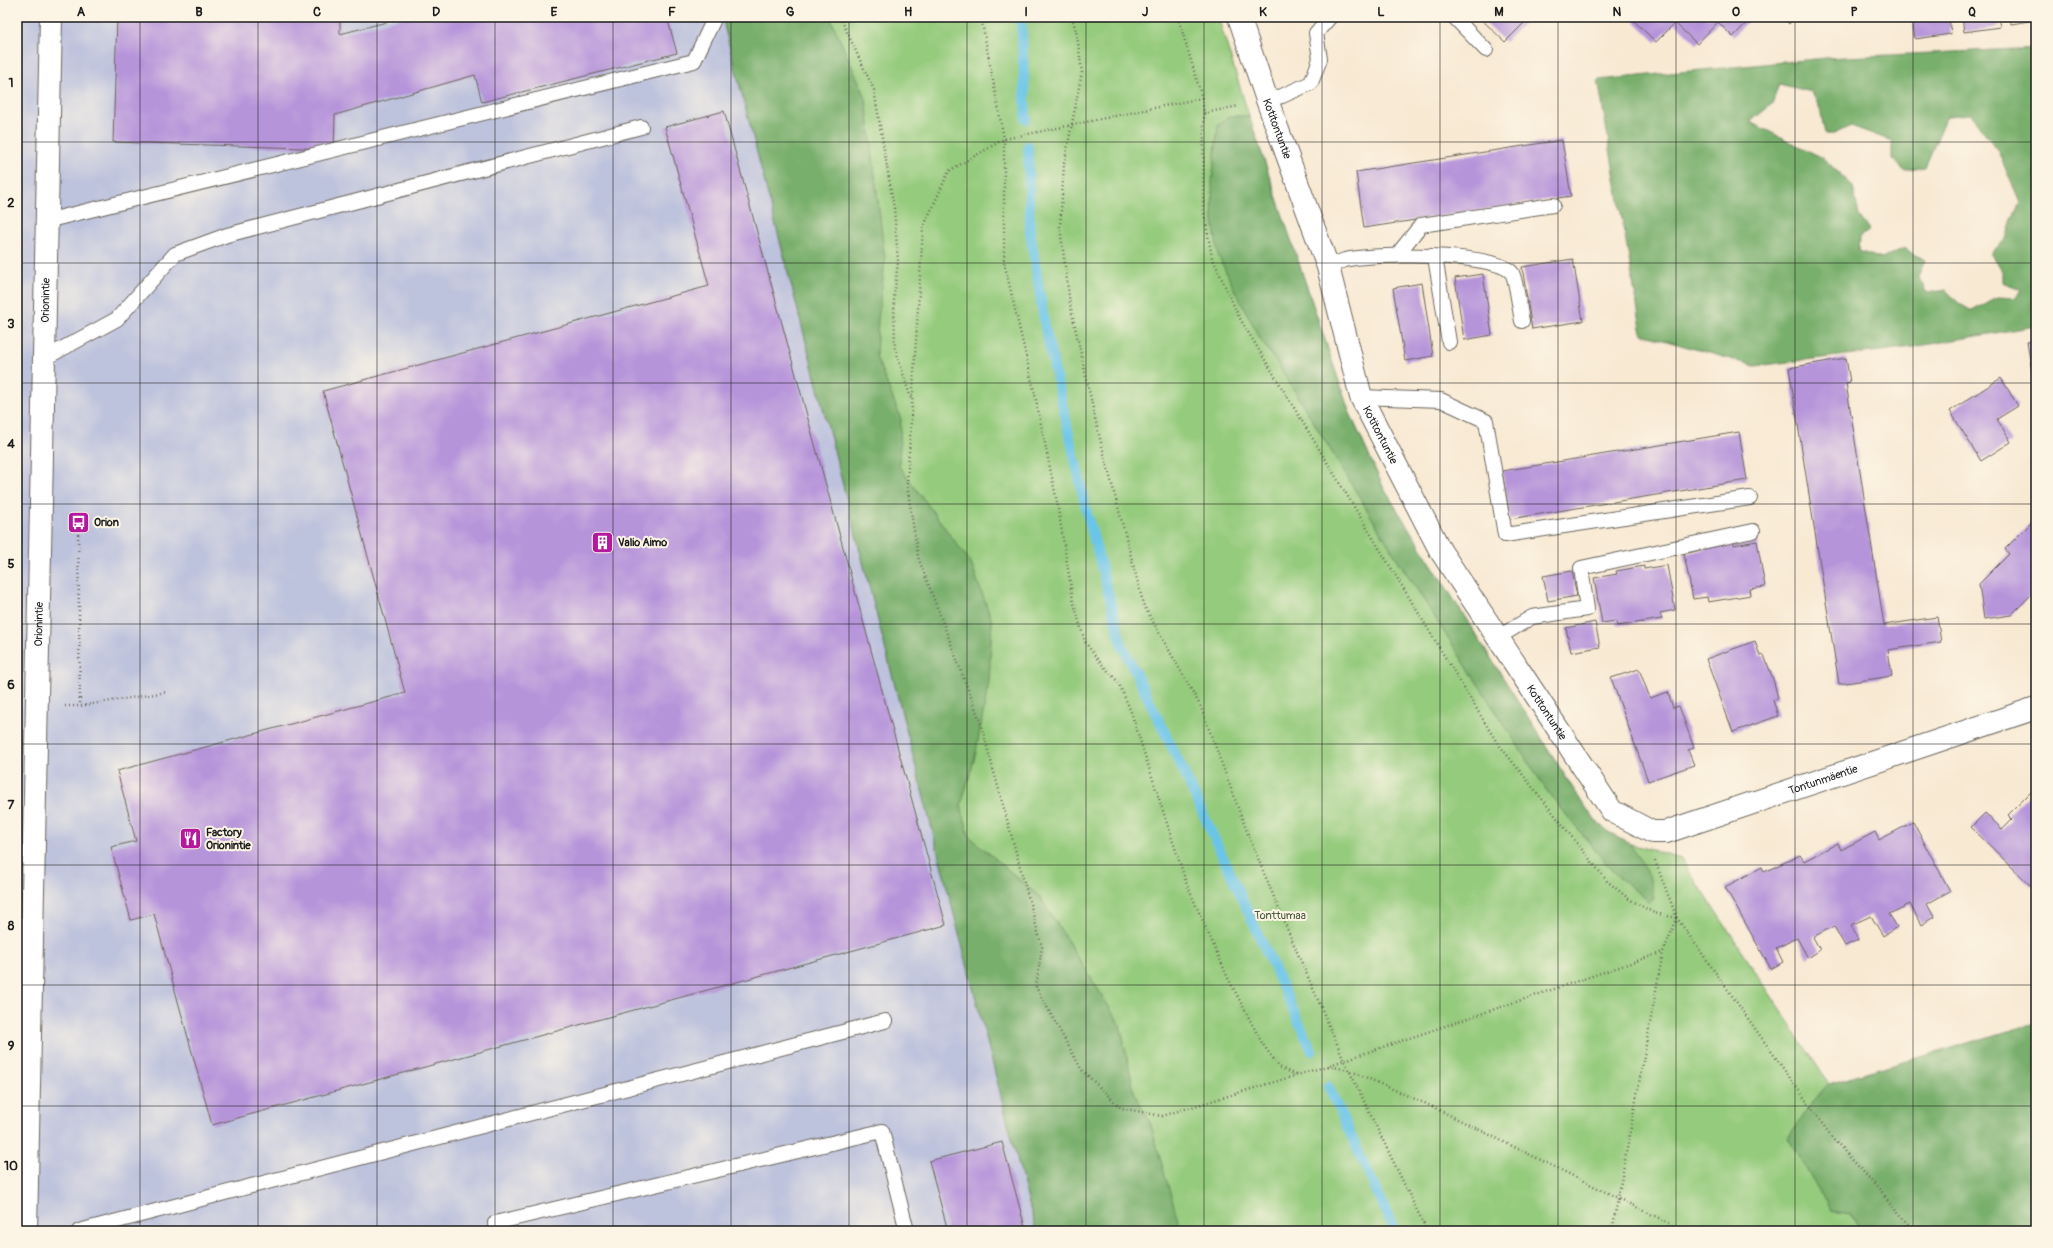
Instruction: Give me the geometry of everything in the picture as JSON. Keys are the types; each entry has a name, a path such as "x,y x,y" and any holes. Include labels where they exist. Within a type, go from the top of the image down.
{"street":[{"name":"Orionintie","path":"26,1231 24,966 36,707 45,358 46,221 51,17"},
{"name":"Kotitontuntie","path":"1239,17 1267,100 1328,267 1361,397 1440,550 1612,811 1652,832"},
{"name":"Tontunmäentie","path":"1652,832 1666,832 2036,708"}],"lane":[{"path":"46,221 694,61 712,20 711,17"},
{"path":"1267,100 1282,96 1311,83 1320,59 1316,33 1330,17"},
{"path":"1454,17 1486,50"},
{"path":"45,358 116,319 175,254 227,235 641,127"},
{"path":"1397,255 1421,225 1553,205"},
{"path":"1328,267 1346,260 1397,255 1491,262 1506,268 1513,274 1522,321"},
{"path":"1435,257 1449,342"},
{"path":"1361,397 1441,400 1486,421 1505,535 1750,498"},
{"path":"1497,638 1532,617 1587,609 1581,568 1753,531"},
{"path":"79,1231 885,1021"},
{"path":"496,1231 495,1223 882,1131 907,1231"}],"path":[{"path":"840,17 874,90 894,208 898,261 894,298 894,348 912,402"},
{"path":"981,17 1004,138 1004,262 1036,395 1057,502 1073,600 1085,642 1098,660 1118,682 1130,709 1187,885 1228,978 1262,1043 1279,1067 1296,1075"},
{"path":"1072,17 1077,35 1082,72 1064,165 1060,227 1070,304 1098,431 1144,606 1200,705 1247,832 1344,1060 1427,1231"},
{"path":"1178,17 1202,98 1204,113 1203,208 1212,257 1239,317 1496,741 1607,881 1629,899 1654,913 1677,918"},
{"path":"1202,98 1004,138 949,171 923,228 907,485 918,556 980,721 1042,947 1036,987 1082,1069 1121,1108 1162,1116 1327,1066 1663,952"},
{"path":"1204,113 1267,100"},
{"path":"78,522 80,706"},
{"path":"36,707 80,706 167,692"},
{"path":"1652,832 1650,850 1677,918 1831,1136 1916,1231"},
{"path":"1612,1231 1663,952 1677,918"},
{"path":"1327,1066 1349,1070 1431,1106 1684,1231"}],"shaded area":[{"path":"17,17 722,17 1036,1231 17,1231"}],"green space":[{"name":"Tonttumaa","path":"722,17 1218,17 1249,116 1349,411 1384,489 1586,809 1605,830 1630,844 1681,858 1829,1084 2036,1023 2036,1231 1036,1231"},
{"path":"722,17 830,17 866,98 885,260 878,320 876,356 901,419 899,466 971,563 992,621 989,681 975,757 961,805 969,836 1040,897 1120,1024 1135,1095 1150,1122 1181,1231 1036,1231"},
{"path":"2036,48 2036,326 1913,347 1755,366 1642,334 1598,80 1825,58","holes":["1779,84 1812,92 1820,109 1825,134 1834,134 1851,126 1892,141 1892,159 1906,171 1925,167 1947,116 1971,114 1998,151 2020,203 2012,219 2006,239 1991,253 2002,270 2002,282 2021,289 2016,298 1997,297 1972,311 1960,304 1946,290 1927,293 1918,277 1925,260 1904,248 1882,259 1859,251 1860,237 1870,230 1859,216 1853,186 1823,158 1750,122 1772,104"]},
{"path":"1229,116 1249,116 1349,411 1384,489 1586,809 1605,830 1630,844 1649,875 1654,899 1649,902 1613,872 1547,791 1394,554 1286,377 1261,340 1218,255 1213,220 1212,182 1218,125"},
{"path":"2036,1023 2036,1231 1861,1231 1851,1214 1831,1211 1788,1138 1805,1112 1829,1084"}],"building":[{"path":"117,17 340,17 340,34 406,17 667,17 677,53 482,102 475,75 335,115 334,149 113,142"},
{"path":"1479,17 1530,17 1505,42"},
{"path":"1630,17 1752,17 1733,37 1718,22 1697,44 1675,23 1656,42"},
{"path":"1782,17 1795,17 1789,24"},
{"path":"1912,17 1949,17 1951,34 1915,39"},
{"path":"1962,17 1998,17 2000,27 1964,32"},
{"path":"2010,17 2036,17 2036,20 2011,24"},
{"name":"Valio Aimo","path":"724,111 946,925 212,1125 154,914 131,920 111,847 136,841 117,771 405,693 323,391 709,286 665,127"},
{"path":"1562,140 1571,196 1364,228 1356,172"},
{"path":"1573,259 1583,321 1532,329 1522,267"},
{"path":"1483,274 1492,335 1464,340 1455,278"},
{"path":"1422,283 1433,356 1405,361 1393,288"},
{"path":"2036,341 2036,390 2035,390 2027,342"},
{"path":"1846,358 1850,382 1846,383 1884,625 1937,617 1941,642 1888,650 1892,676 1839,684 1789,368"},
{"path":"2001,378 2018,406 1997,419 2011,442 1981,461 1950,411"},
{"path":"1739,432 1747,480 1510,519 1502,471"},
{"path":"2036,518 2036,590 2011,615 1984,619 1979,584 2009,554 2005,549"},
{"path":"1757,541 1765,587 1750,589 1751,595 1708,602 1707,597 1693,599 1684,554 1734,542 1734,545"},
{"path":"1667,565 1675,610 1660,613 1662,619 1617,626 1616,621 1602,623 1594,578 1617,574 1616,571 1644,566 1644,569"},
{"path":"1572,571 1577,596 1548,601 1543,576"},
{"path":"1595,622 1600,647 1571,652 1566,628"},
{"path":"1755,641 1760,656 1764,655 1773,679 1778,698 1773,700 1778,716 1733,732 1706,659"},
{"path":"1639,669 1650,698 1668,692 1673,708 1679,706 1694,748 1688,750 1694,765 1648,781 1611,678"},
{"path":"2035,788 2036,881 2031,886 1971,827 1985,813 2002,829 2012,819 2008,815"},
{"path":"1913,822 1950,891 1927,904 1934,917 1921,925 1910,904 1889,914 1897,927 1883,936 1871,916 1851,925 1858,940 1845,946 1834,926 1813,937 1820,950 1808,958 1797,938 1776,948 1783,962 1771,969 1725,887 1762,867 1764,872 1800,855 1804,861 1838,843 1841,850 1875,832 1879,840"},
{"path":"1002,1142 1026,1231 948,1231 929,1161"}],"waterway":[{"path":"1021,17 1026,119"},
{"path":"1028,146 1030,231 1045,327 1086,509 1122,645 1181,766 1312,1051"},
{"path":"1328,1086 1395,1231"}],"place":[{"name":"Orion","path":"78,522"},
{"name":"Valio Aimo","path":"603,542"},
{"name":"Factory Orionintie","path":"191,838"}]}
